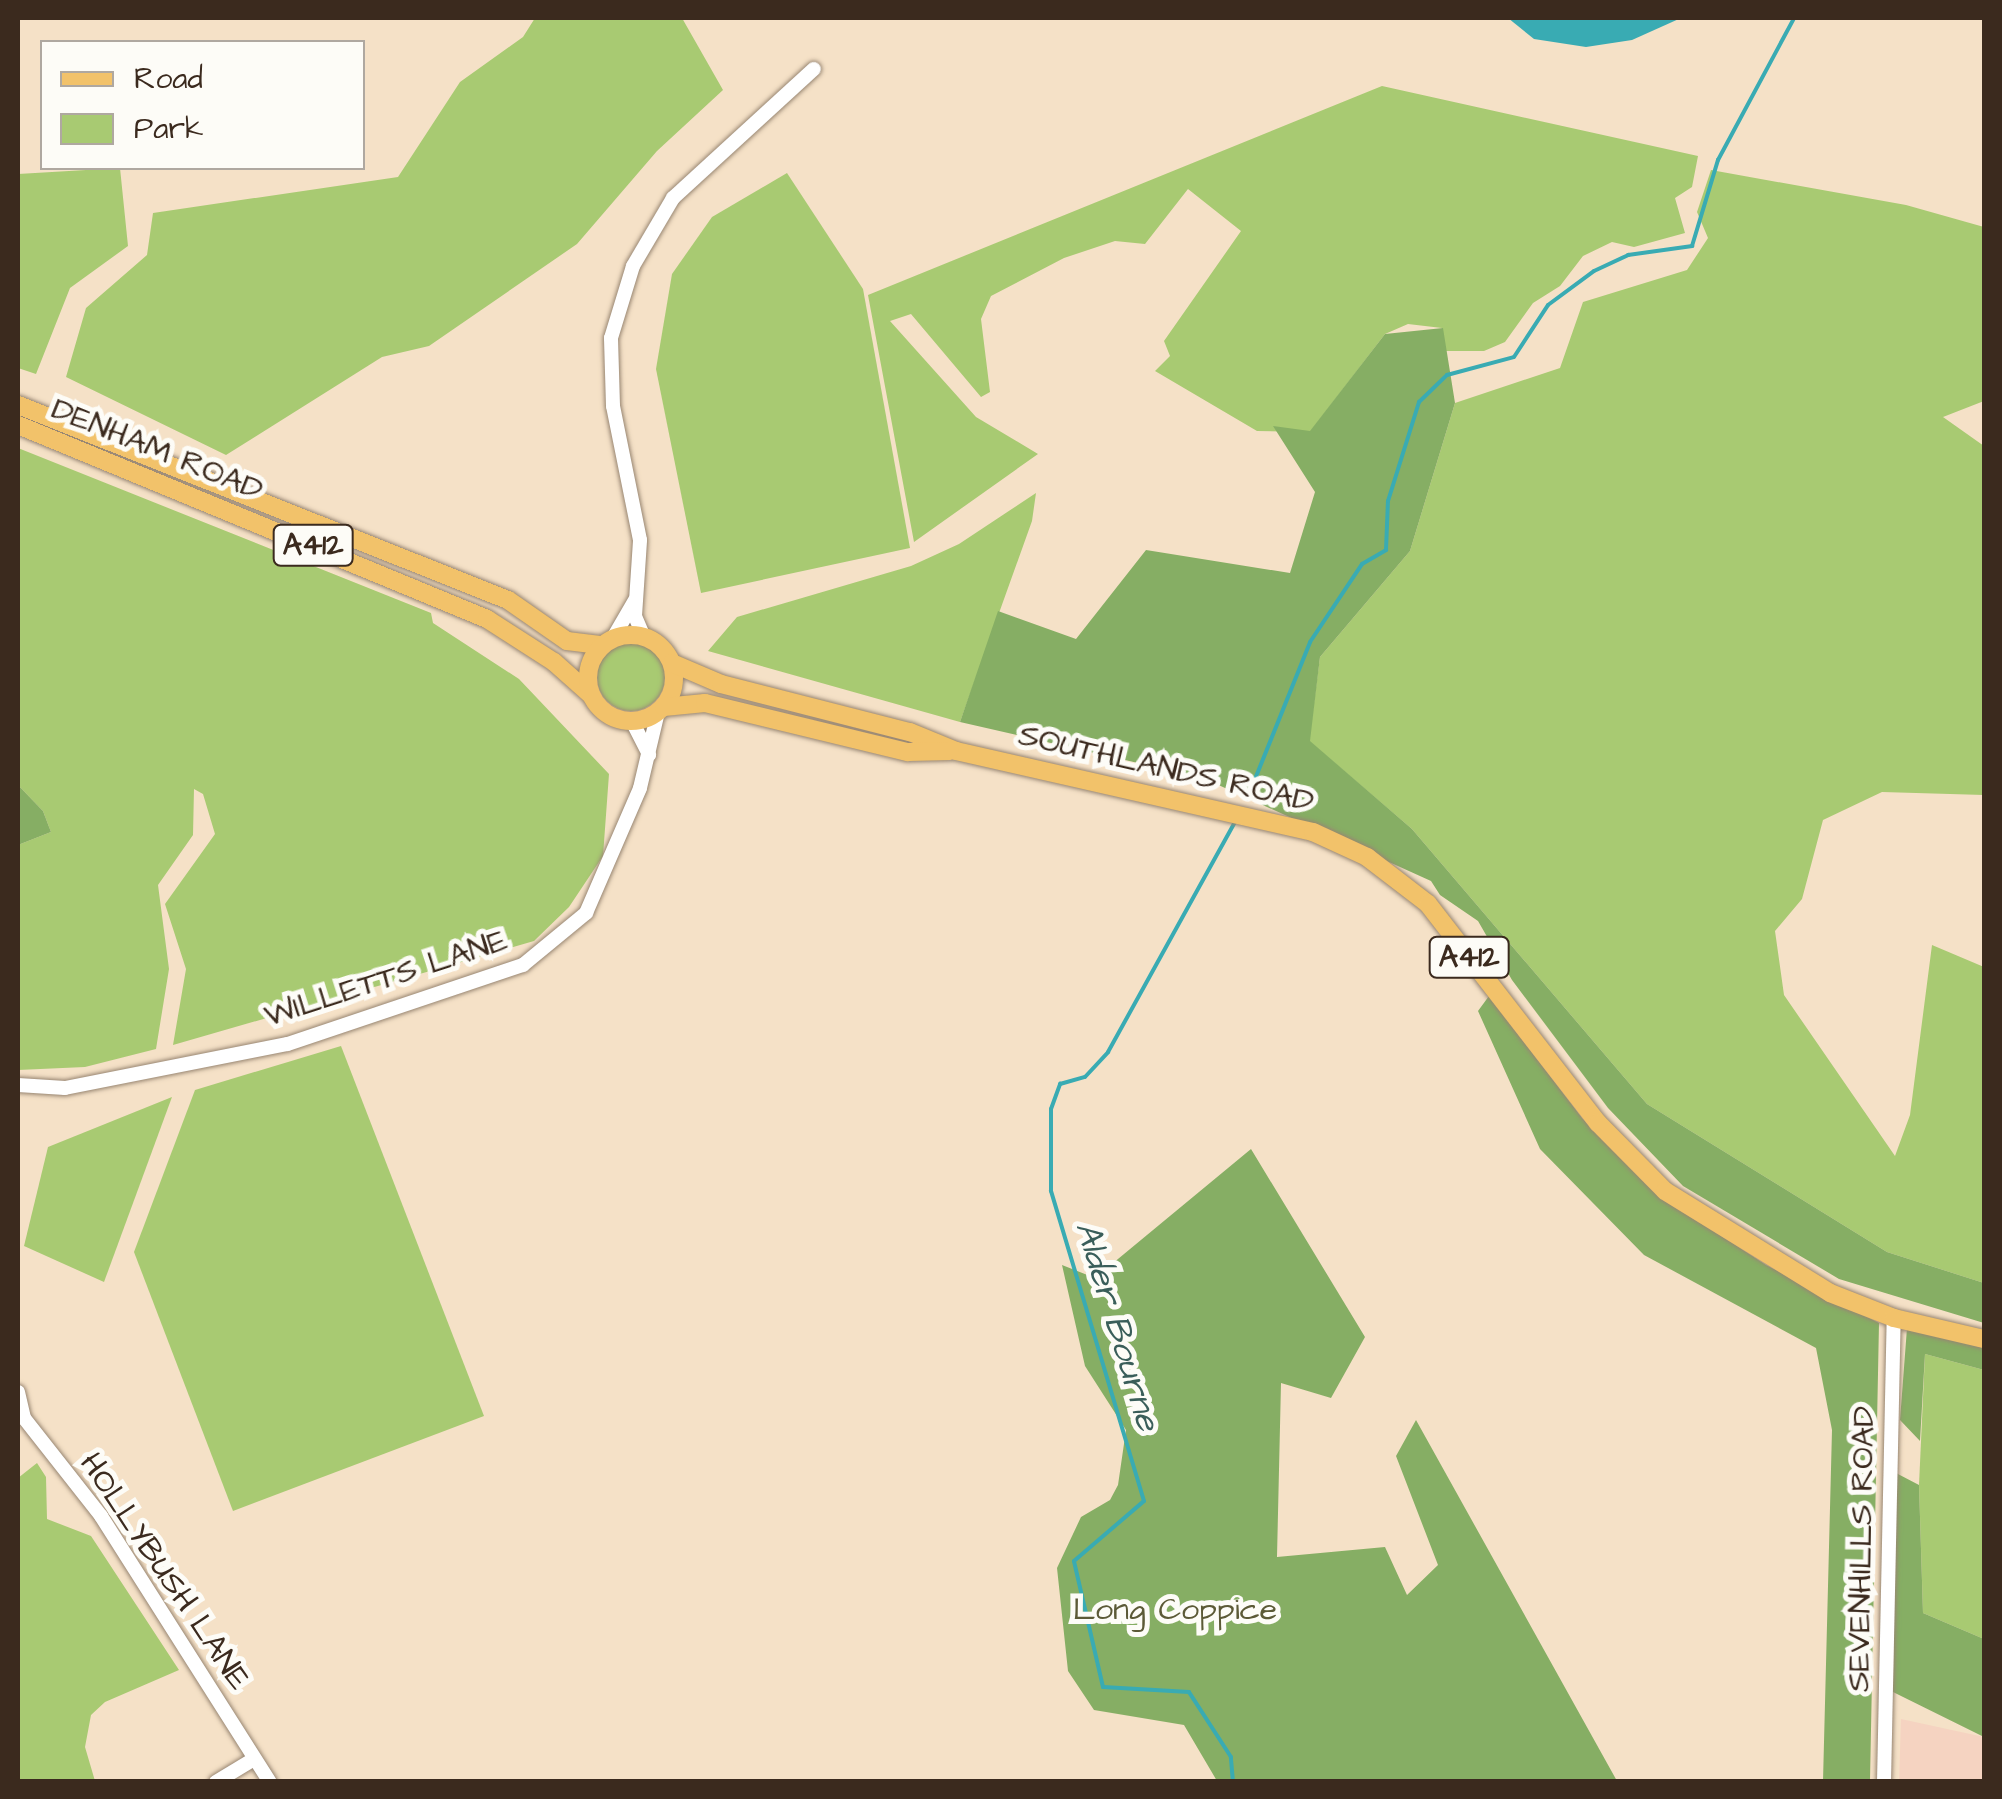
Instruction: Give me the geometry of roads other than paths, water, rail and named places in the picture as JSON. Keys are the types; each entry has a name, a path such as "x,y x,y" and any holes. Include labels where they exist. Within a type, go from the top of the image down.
{"main road":[{"name":"DENHAM ROAD","path":"18,405 508,600 567,641 607,642"},
{"name":"DENHAM ROAD","path":"18,426 487,619 554,662 591,695"},
{"path":"643,636 672,663 674,686 661,709 632,721 608,714 591,695 588,668 607,642 643,636"},
{"name":"A412","path":"672,663 696,676 910,732 956,751"},
{"name":"A412","path":"661,709 706,702 908,752 956,751"},
{"name":"SOUTHLANDS ROAD","path":"956,751 1312,832 1367,857 1428,904 1598,1123 1664,1190 1759,1254 1894,1318"},
{"name":"A412","path":"1894,1318 1984,1340"}],"street":[{"path":"643,636 635,599 640,540 613,406 611,338 633,266 673,198 814,69"},
{"path":"607,642 635,599"},
{"name":"WILLETTS LANE","path":"18,1085 65,1088 288,1044 523,965 572,932 586,913 649,755 661,709"},
{"path":"632,721 649,755"},
{"name":"SEVENHILLS ROAD","path":"1884,1782 1894,1318"},
{"name":"HOLLYBUSH LANE","path":"18,1392 24,1418 101,1516 270,1782"},
{"path":"216,1782 254,1758"}],"water":[{"path":"1508,18 1681,18 1632,40 1586,47 1534,39"}],"waterway":[{"name":"Alder Bourne","path":"1247,799 1310,642 1362,564 1386,550 1388,501 1419,402 1447,375 1514,357 1548,305 1594,271 1628,255 1692,246 1718,160 1794,18"},
{"name":"Alder Bourne","path":"1233,1782 1231,1757 1189,1692 1103,1687 1074,1561 1144,1501 1051,1191 1051,1109 1060,1084 1085,1077 1108,1052 1235,822"}],"park label":[{"name":"Long Coppice","path":"1175,1610"}]}
